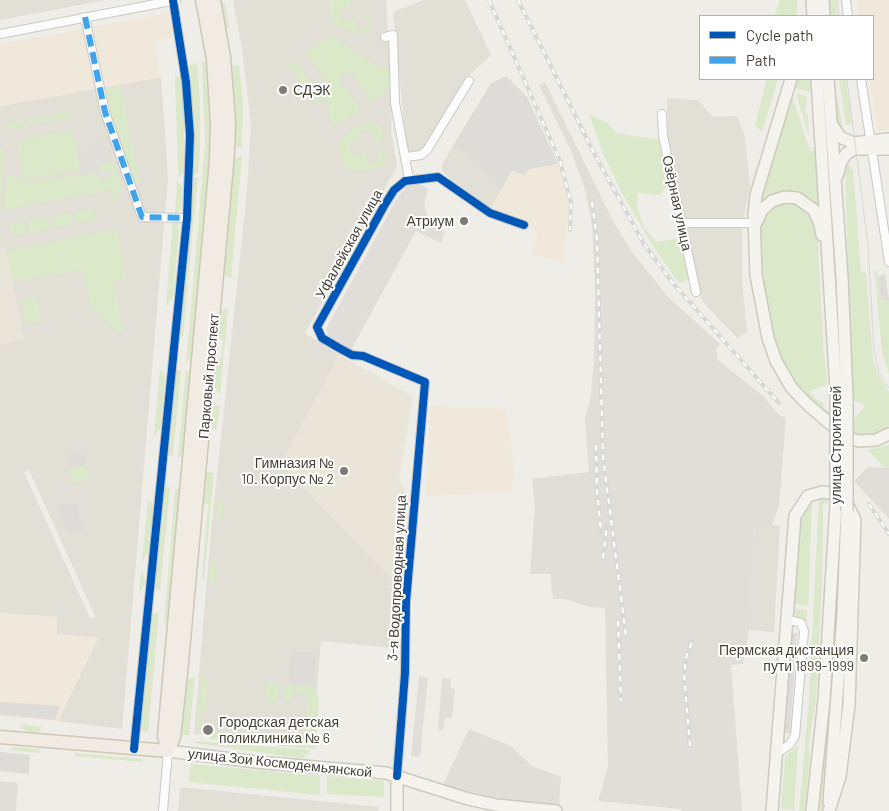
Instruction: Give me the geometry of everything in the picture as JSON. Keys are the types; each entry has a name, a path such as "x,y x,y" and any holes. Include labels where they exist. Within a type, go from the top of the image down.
{"main road":[{"name":"Парковый проспект","path":"168,751 164,736 216,162 217,123 213,59 202,0"},
{"name":"Парковый проспект","path":"168,751 174,737 182,663 228,153 224,57 214,0"},
{"path":"809,15 816,1"},
{"path":"814,15 816,1"},
{"path":"816,1 823,15"},
{"path":"791,80 756,195 753,223 757,281 766,331 773,355 787,381 807,404 849,438 871,441 889,434"},
{"name":"улица Строителей","path":"812,811 824,700 836,504 836,373 817,80"},
{"name":"улица Строителей","path":"828,80 847,397 847,511 844,615 829,811"},
{"path":"831,121 836,134 844,140 889,148"},
{"path":"835,185 841,162 846,154 856,148 873,145 889,139"},
{"path":"753,240 760,214 775,199 785,197 800,199 816,213 821,230 827,328 836,373"},
{"path":"772,811 795,516 808,496 822,492 838,494 845,499 855,520 850,704 838,789 829,811"},
{"name":"улица Зои Космодемьянской","path":"0,737 168,751 256,762 378,772 397,776 468,799 496,805 556,811"},
{"path":"397,776 397,811"}],"street":[{"path":"0,34 174,0 186,82 190,135 187,218 134,749"},
{"path":"846,0 848,15"},
{"path":"85,18 105,112 142,217 187,218"},
{"path":"386,37 393,35 395,103 409,179 438,177 490,213 524,225"},
{"path":"861,80 873,145 889,262"},
{"path":"406,157 421,155 427,150 469,81"},
{"name":"Озёрная улица","path":"662,114 663,136 696,292"},
{"name":"Уфалейская улица","path":"409,179 397,187 384,206 317,327 322,338 352,355 363,356 425,382"},
{"path":"681,223 753,223"},
{"name":"3-я Водопроводная улица","path":"397,776 405,673 406,602 425,382"},
{"path":"776,754 789,745 795,736 804,631 801,623 786,619"},
{"name":"Парковый проспект","path":"163,811 168,751"}],"shaded area":[{"path":"0,0 106,0 0,20"},
{"path":"233,0 386,0 392,107 391,131 397,166 305,333 339,355 281,464 397,584 393,648 321,641 312,744 194,734 211,532 247,191 251,125 242,49"},
{"path":"424,0 465,0 491,55 463,81 423,151 407,151 393,12"},
{"path":"859,0 889,0 889,130 878,131 869,80 874,80 874,15 859,15 857,5"},
{"path":"169,13 174,38 155,41 161,77 0,106 0,44"},
{"path":"506,76 527,97 558,164 529,169 524,175 511,171 502,189 465,153 453,146 491,83"},
{"path":"161,77 168,178 122,729 58,721 98,638 57,634 57,617 0,613 0,106","holes":["29,470 95,616 90,618 24,472"]},
{"path":"545,82 613,221 632,252 667,296 720,344 716,349 717,359 763,396 780,416 786,418 779,506 772,525 755,523 749,630 743,664 731,665 742,811 682,811 681,809 598,801 608,767 605,608 590,607 565,599 553,599 550,574 530,574 535,505 532,479 589,472 585,419 591,396 594,358 595,290 592,224 585,190 572,153 539,85"},
{"path":"667,98 698,100 713,117 737,116 745,137 750,186 742,226 742,281 747,332 737,338 702,301 698,290 668,141"},
{"path":"105,141 109,160 98,163 99,171 81,174 77,146"},
{"path":"453,146 465,153 502,189 491,209 464,191 442,171 442,165"},
{"path":"558,164 566,186 569,205 568,225 563,252 567,254 564,263 532,255 537,234 533,226 490,211 511,171 526,174 528,169"},
{"path":"418,183 428,189 424,204 429,223 445,232 441,243 416,231 351,350 329,339 326,329 396,200 408,184"},
{"path":"6,248 24,340 0,345 0,249"},
{"path":"885,274 889,301 881,299 878,277"},
{"name":"Гимназия № 10. Корпус № 2","path":"339,355 413,396 399,478 405,491 397,584 281,464"},
{"path":"430,404 451,407 507,409 515,479 511,492 426,496"},
{"path":"83,452 86,465 69,468 67,455"},
{"path":"868,467 889,468 889,519 854,481"},
{"path":"76,503 82,530 67,533 56,507"},
{"path":"755,523 780,526 774,632 749,630"},
{"path":"0,613 57,617 57,634 98,638 58,721 0,716"},
{"path":"791,633 797,633 790,734 784,732"},
{"path":"291,651 316,653 313,686 289,684"},
{"path":"419,676 428,678 420,757 411,756"},
{"path":"442,678 451,679 450,688 455,689 452,718 445,718 443,730 438,730"},
{"path":"0,702 60,706 55,720 0,715"},
{"path":"469,729 511,746 532,766 561,777 559,807 487,798 442,787"},
{"path":"0,752 30,755 29,774 0,771"},
{"path":"0,781 18,783 16,811 0,811"},
{"path":"180,787 379,807 378,811 178,811"}],"green space":[{"path":"328,0 350,0 351,7 339,10 341,21 355,18 357,29 368,27 366,16 369,15 372,32 357,33 337,27 331,17"},
{"path":"780,0 797,0 797,15 774,15"},
{"path":"829,0 836,0 837,15 830,15"},
{"path":"225,3 229,28 225,28 221,4"},
{"path":"331,35 378,66 389,68 390,89 372,102 350,71 339,78 361,110 341,123 332,126 327,100 314,102 288,64 295,60 318,91 328,83 306,52"},
{"path":"207,61 211,99 208,183 192,357 186,363 205,145 202,62"},
{"path":"197,63 200,102 200,153 198,174 192,175 191,98 188,66"},
{"path":"239,65 243,98 242,149 235,145 233,66"},
{"path":"175,76 182,78 184,112 184,171 180,176 178,176"},
{"path":"767,80 778,80 762,132 755,125"},
{"path":"793,80 810,80 810,92 791,87"},
{"path":"839,80 846,80 852,124 846,125"},
{"path":"121,86 140,181 135,182 116,139 104,89"},
{"path":"836,90 843,130 843,135 837,128"},
{"path":"791,92 810,151 815,151 819,213 800,195 756,209"},
{"path":"796,93 807,97 805,113 808,114 809,137"},
{"path":"70,111 71,117 52,121 51,114"},
{"path":"589,114 606,122 618,134 662,140 669,184 659,195 637,193 638,209 644,228 657,242 682,238 691,279 679,283 652,244 623,195 603,153"},
{"path":"48,115 49,121 29,125 28,118"},
{"path":"24,119 25,126 6,129 5,123"},
{"path":"373,123 380,126 384,141 374,142 372,129 360,131 361,140 349,142 351,154 366,152 368,163 379,161 377,150 385,149 387,159 385,165 364,171 345,168 339,150 341,139 355,127"},
{"path":"71,130 75,139 79,171 24,179 17,141"},
{"path":"5,148 0,209 0,149"},
{"path":"242,156 231,278 223,275 233,164 235,159"},
{"path":"113,161 123,189 115,205 112,190 4,210 7,174 27,182 97,173 99,181 111,178 109,170 101,172 99,164"},
{"path":"845,162 853,170 861,272 866,273 873,361 879,376 889,392 889,426 878,434 869,436 854,435 826,415 802,393 787,375 778,355 763,297 758,228 767,208 787,200 810,210 817,226 824,355 828,384 809,391 816,400 822,402 826,410 853,420 864,408 864,404 852,400"},
{"path":"198,177 188,281 182,277 192,178"},
{"path":"177,182 183,187 182,204 180,211 175,214"},
{"path":"94,209 96,220 77,223 75,212"},
{"path":"71,213 73,224 53,228 51,217"},
{"path":"48,218 50,229 29,233 27,221"},
{"path":"173,220 178,223 179,229 173,298 166,306"},
{"path":"23,222 26,234 11,235 9,225"},
{"path":"117,229 127,279 114,282 124,330 118,332 91,307 83,270 13,282 7,251"},
{"path":"877,270 881,299 889,301 889,374 882,352 875,273"},
{"path":"182,280 188,284 183,337 177,337"},
{"path":"37,297 42,321 25,324 21,300"},
{"path":"228,308 220,395 213,385 215,361 221,358 223,340 218,337 220,311"},
{"path":"160,370 163,372 165,379 161,428 154,436"},
{"path":"174,370 181,371 173,456 165,455"},
{"path":"186,370 190,373 191,378 183,456 178,457"},
{"path":"220,406 217,428 210,428 211,407"},
{"path":"889,445 889,468 884,467 868,450"},
{"path":"86,465 89,480 72,483 69,468"},
{"path":"206,472 214,473 204,579 202,579 208,505 203,503"},
{"path":"163,486 170,487 160,590 153,589"},
{"path":"175,489 181,489 169,612 164,626"},
{"path":"828,498 828,503 823,504 822,586 816,699 808,747 810,754 805,811 799,811 809,699 819,499"},
{"path":"148,499 153,505 149,551 142,562"},
{"path":"217,500 223,502 222,517 215,517"},
{"path":"812,502 808,606 793,604 799,519"},
{"path":"211,562 218,562 216,585 209,584"},
{"path":"141,571 146,582 139,594"},
{"path":"795,609 807,610 806,628 794,613"},
{"path":"151,613 159,613 148,732 140,731"},
{"path":"833,673 835,674 823,811 819,811"},
{"path":"195,677 189,735 182,735 186,682 188,679"},
{"path":"201,677 208,677 206,709 203,709 201,730 196,730"},
{"path":"266,683 280,684 277,701 265,701"},
{"path":"290,685 313,687 319,697 316,749 278,746 279,737 304,739 308,694 292,693 291,701 283,701 285,688"},
{"path":"20,724 43,727 39,732 32,733 23,730"},
{"path":"210,731 269,737 268,744 210,739"},
{"path":"195,741 311,750 304,758 291,757 195,743"},
{"path":"798,745 794,810 781,809 785,757"},
{"path":"14,747 40,749 40,753 10,750"},
{"path":"75,753 143,759 142,762 75,756"},
{"path":"191,764 320,776 320,795 189,782"},
{"path":"327,776 384,781 384,797 327,794"}],"tram line":[{"path":"837,0 839,15"},
{"path":"847,80 868,245 874,351 879,373 889,388"}],"railway":[{"path":"489,0 560,161 571,203 570,230"},
{"path":"518,0 594,153 644,244 672,282 779,403"},
{"path":"592,202 597,239 603,457 626,636"},
{"path":"596,445 597,490 601,532"},
{"path":"869,504 889,534"},
{"path":"603,558 607,525"},
{"path":"618,621 621,701"},
{"path":"690,746 684,674 686,658 692,642"}],"marked path":[{"path":"85,17 105,112 142,217 187,218"}],"cycle path":[{"path":"134,749 187,218 190,135 186,82 173,0"},
{"path":"397,776 405,673 406,602 425,382 363,356 352,355 322,338 317,327 384,206 394,190 405,181 438,177 490,213 524,225"}],"place":[{"name":"СДЭК","path":"283,90"},
{"name":"Атриум","path":"464,221"},
{"name":"Гимназия № 10. Корпус № 2","path":"344,471"},
{"name":"Пермская дистанция пути 1899-1999","path":"864,658"},
{"name":"Городская детская поликлиника № 6","path":"208,730"}]}
